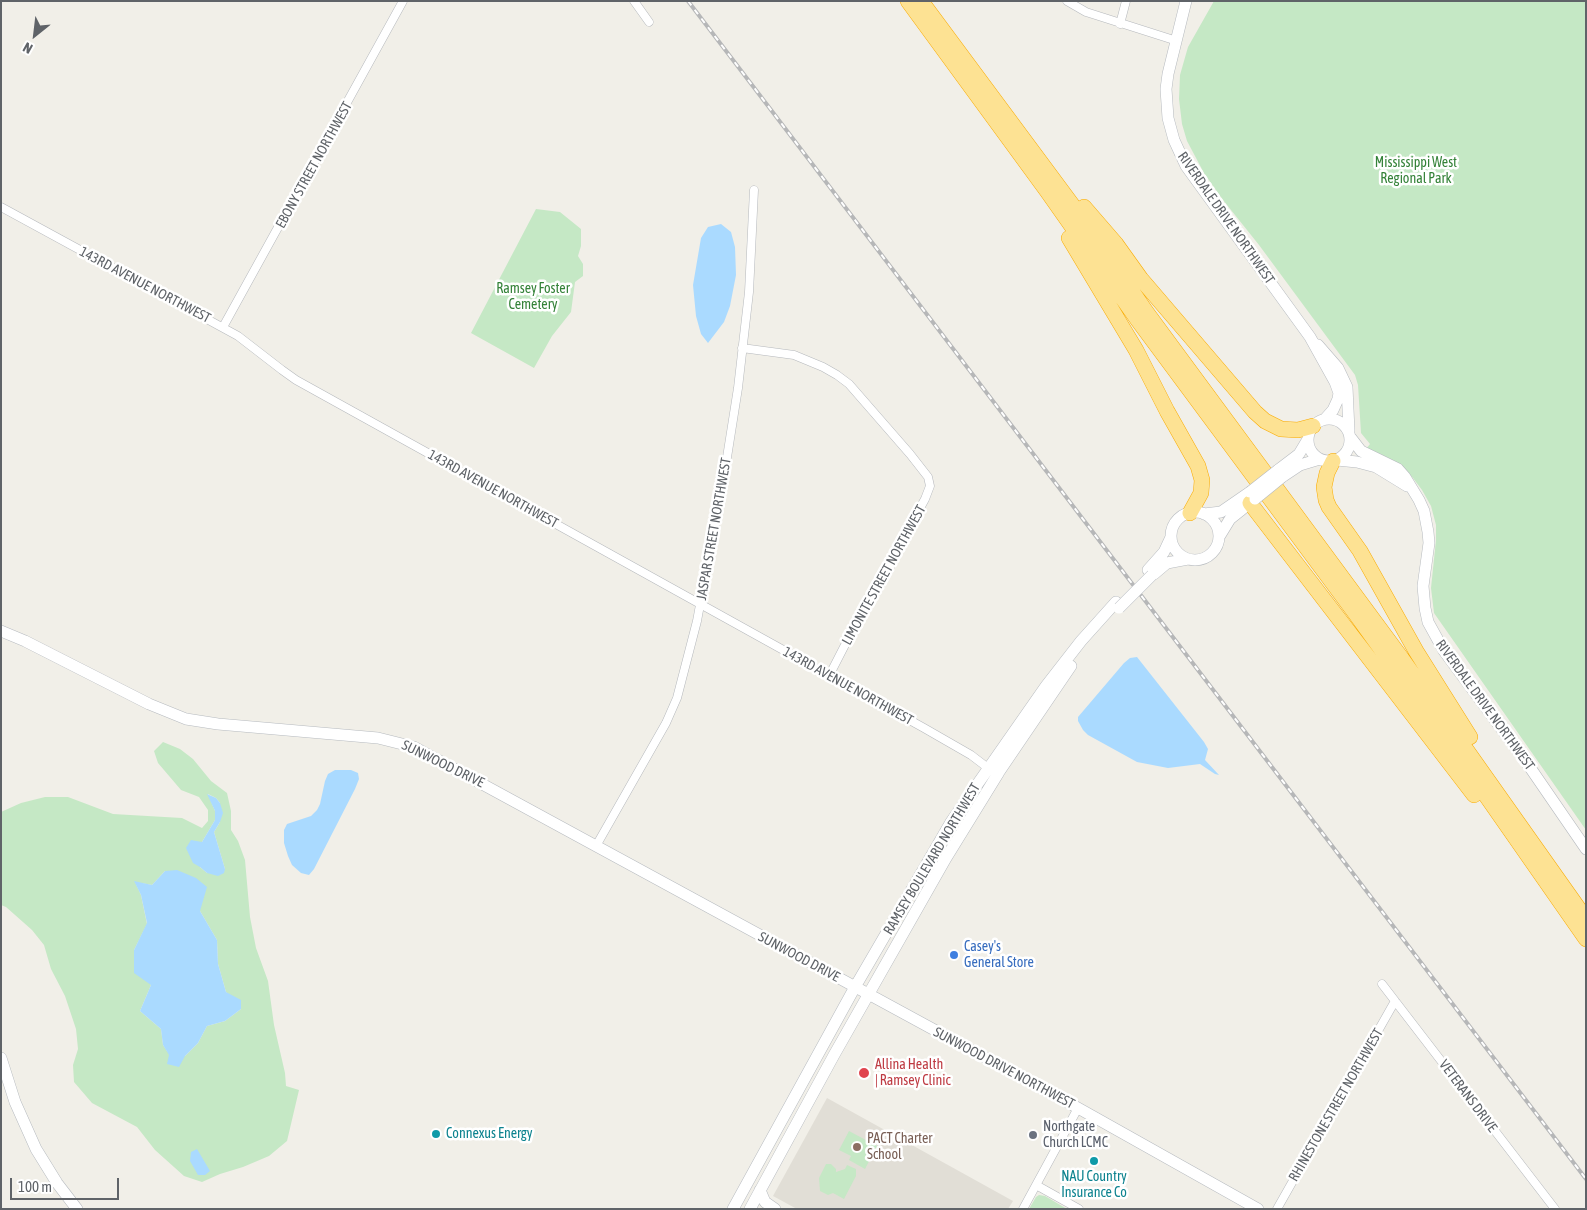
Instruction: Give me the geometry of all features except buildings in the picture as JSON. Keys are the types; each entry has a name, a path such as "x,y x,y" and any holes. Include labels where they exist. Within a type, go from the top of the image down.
{"highway":[{"path":"908,1 1137,319 1426,712 1586,938"},
{"path":"921,1 1079,214 1147,313 1355,594 1586,919"},
{"path":"1007,116 1116,244 1143,282 1255,412 1265,421 1281,429 1315,428"},
{"path":"1022,157 1132,343 1198,466 1202,480 1197,514"},
{"path":"1330,460 1324,487 1329,507 1360,551 1432,678 1492,774 1516,819"},
{"path":"1252,498 1485,810 1541,876"}],"street":[{"name":"EBONY STREET NORTHWEST","path":"224,327 403,1"},
{"path":"634,1 649,22"},
{"path":"1068,1 1086,12 1177,41"},
{"path":"1120,24 1126,1"},
{"name":"RIVERDALE DRIVE NORTHWEST","path":"1186,1 1168,74 1166,91 1168,118 1178,150 1191,172 1310,337 1337,386 1338,399 1333,410 1315,428"},
{"name":"JASPAR STREET NORTHWEST","path":"596,846 666,723 677,698 700,604 725,470 742,348 749,292 754,190"},
{"name":"143RD AVENUE NORTHWEST","path":"1,207 172,301 224,327 250,343 296,380 955,746 988,768"},
{"name":"RIVERDALE DRIVE NORTHWEST","path":"1310,337 1331,359 1344,378 1348,396 1350,434 1361,451 1398,469 1405,477 1424,511 1429,543 1423,586 1428,622 1444,651 1529,766 1586,849"},
{"name":"LIMONITE STREET NORTHWEST","path":"742,348 794,355 823,366 837,375 849,384 926,472 930,486 893,557 889,570 847,641 829,676"},
{"path":"1252,498 1221,512 1182,517 1172,529 1173,545 1178,552 1188,559 1200,560 1207,557 1216,548 1221,531 1230,519 1299,454 1315,428 1339,421 1350,434 1348,451 1330,460 1300,465 1280,473"},
{"path":"1315,428 1310,449 1330,460"},
{"name":"RIVERDALE DRIVE NORTHWEST","path":"1330,460 1357,462 1376,467 1413,490"},
{"path":"1197,514 1215,524 1219,537"},
{"name":"RAMSEY BOULEVARD NORTHWEST","path":"733,1209 855,987 951,822 1046,686 1081,641 1150,572 1172,537"},
{"name":"RAMSEY BOULEVARD NORTHWEST","path":"1150,572 1167,563 1188,559"},
{"name":"RAMSEY BOULEVARD NORTHWEST","path":"750,1209 946,858 999,772 1072,664 1118,605"},
{"name":"SUNWOOD DRIVE","path":"1,631 33,645 149,704 186,719 218,724 378,738 414,747 855,987"},
{"name":"VETERANS DRIVE","path":"1382,984 1555,1209"},
{"name":"SUNWOOD DRIVE NORTHWEST","path":"855,987 1078,1108 1258,1209"},
{"name":"RHINESTONE STREET NORTHWEST","path":"1277,1209 1395,1001"},
{"path":"1,1058 12,1095 36,1149 77,1209"},
{"path":"746,1209 744,1205 745,1199 794,1111 794,1099"},
{"path":"1023,1209 1078,1108"},
{"path":"1036,1185 1079,1209"},
{"path":"760,1190 765,1202 776,1209"}],"shaded area":[{"name":"PACT Charter School","path":"827,1098 1013,1201 1008,1209 797,1209 773,1196"}],"green space":[{"name":"Mississippi West Regional Park","path":"1214,1 1586,1 1586,830 1434,613 1431,588 1436,525 1431,506 1422,490 1400,466 1366,449 1370,444 1361,433 1358,385 1355,375 1259,245 1223,200 1204,173 1187,141 1182,124 1179,99 1180,75 1188,47"},
{"name":"Ramsey Foster Cemetery","path":"536,209 560,212 581,229 581,246 578,256 583,264 583,276 575,282 571,312 552,336 534,368 471,333"},
{"path":"163,742 180,749 193,759 211,781 227,793 231,811 231,830 238,841 245,860 250,917 256,948 268,981 274,1025 285,1073 286,1086 299,1090 287,1141 269,1156 202,1182 184,1176 155,1150 137,1127 92,1103 74,1082 73,1065 78,1049 76,1029 65,996 51,969 44,945 32,930 6,907 1,905 1,812 21,803 45,797 68,797 113,814 182,818 202,828 208,821 208,810 199,797 181,790 158,763 154,751","holes":["208,794 216,798 220,803 220,822 214,832 225,869 207,873 200,867 202,842 215,820 215,811","165,871 200,911 217,940 218,964 226,992 241,1009 225,1021 207,1026 198,1043 185,1056 170,1055 163,1045 161,1029 140,1011 151,985 134,950 147,924 141,895 135,882 152,885"]},
{"path":"849,1131 877,1146 865,1169 849,1160 851,1156 839,1150"},
{"path":"826,1164 831,1164 836,1169 836,1172 845,1169 847,1165 856,1169 856,1176 844,1199 833,1193 828,1195 820,1191 819,1178"},
{"path":"1039,1195 1045,1196 1067,1209 1029,1209"}],"water":[{"path":"721,224 731,232 735,247 736,275 730,306 724,322 708,343 701,334 696,316 693,285 701,238 708,227"},
{"path":"1137,657 1204,742 1208,749 1205,760 1219,775 1200,764 1168,768 1137,762 1088,735 1083,730 1078,717 1124,663 1130,658"},
{"path":"335,770 351,770 358,773 359,779 314,869 309,875 301,873 292,865 288,856 284,843 284,830 287,824 311,816 317,810 328,774"},
{"path":"207,794 216,798 220,803 223,813 214,832 225,869 224,873 218,876 207,873 193,863 186,848 191,840 202,842 215,820 215,811"},
{"path":"177,870 196,878 207,887 200,911 217,940 218,964 226,992 241,1000 241,1009 225,1021 207,1026 198,1043 185,1056 179,1067 167,1064 169,1055 163,1045 161,1029 140,1011 151,985 134,973 134,950 147,923 141,895 134,881 152,885 165,871"},
{"path":"197,1149 210,1171 205,1175 198,1175 190,1161 191,1152"}],"railway":[{"path":"688,1 1586,1179"}],"place":[{"name":"Casey's General Store","path":"954,955"},
{"name":"Allina Health | Ramsey Clinic","path":"864,1073"},
{"name":"Connexus Energy","path":"436,1134"},
{"name":"Northgate Church LCMC","path":"1033,1135"},
{"name":"PACT Charter School","path":"857,1147"},
{"name":"NAU Country Insurance Co","path":"1094,1161"}]}
